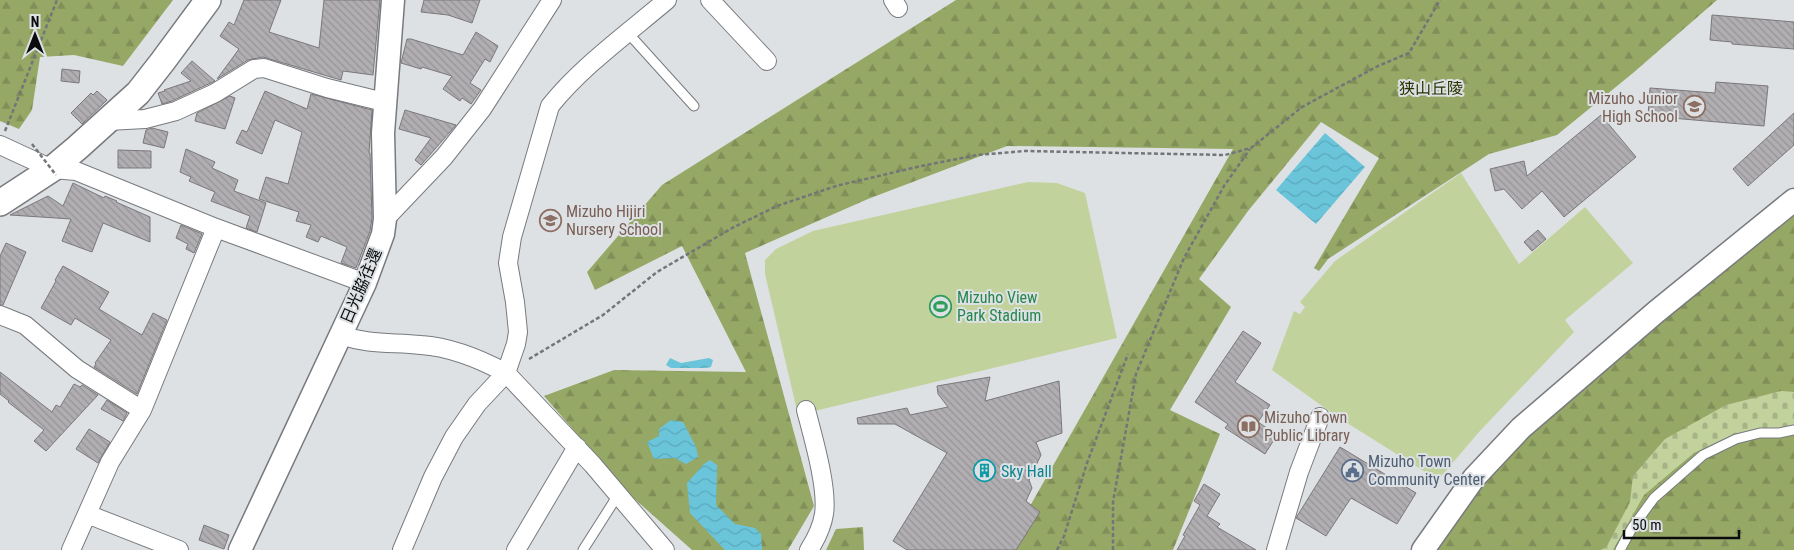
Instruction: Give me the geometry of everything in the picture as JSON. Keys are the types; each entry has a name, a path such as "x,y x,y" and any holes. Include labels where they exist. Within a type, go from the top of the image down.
{"main road":[{"path":"0,203 54,172 138,93 164,62 208,0"}],"street":[{"name":"日光脇往還","path":"240,550 365,282 383,234 385,219 384,102 393,0"},
{"path":"385,219 444,157 482,110 552,0"},
{"path":"402,550 433,477 454,437 477,404 506,373 516,344 518,332 508,263 512,237 550,106 562,91 667,0"},
{"path":"710,0 767,62"},
{"path":"108,121 145,119 176,111 215,93 254,69 264,68 327,88 384,102"},
{"path":"1,141 54,172 76,171 216,228 365,282"},
{"path":"1423,550 1474,478 1521,428 1656,312 1794,200"},
{"path":"71,550 110,462 142,410 216,228"},
{"path":"0,315 24,325 77,369 142,410"},
{"path":"340,335 354,340 378,344 434,346 491,365 506,373 577,448 665,550"},
{"path":"806,410 824,494 824,514 818,535 809,550"},
{"path":"1276,550 1299,472 1320,417"},
{"path":"516,550 577,448"},
{"path":"87,514 179,550"}],"lane":[{"path":"628,33 694,106"},
{"path":"1620,550 1632,528 1654,498 1703,455 1736,439 1760,433 1779,433 1794,430"},
{"path":"583,550 618,495"}],"path":[{"path":"1,141 57,0"},
{"path":"1113,550 1113,502 1136,374 1184,258 1224,186 1251,148 1302,107 1378,66 1409,53 1440,0"},
{"path":"32,144 54,172"},
{"path":"506,373 603,315 657,272 734,227 777,206 836,186 976,155 1025,151 1225,155 1251,148"},
{"path":"1057,550 1064,536 1087,462 1128,354"}],"green space":[{"path":"0,0 173,0 123,66 74,55 40,57 32,110 19,129 0,121"},
{"name":"狭山丘陵","path":"956,0 1717,0 1633,73 1557,135 1489,154 1328,259 1319,271 1314,268 1379,158 1321,122 1248,211 1199,279 1231,307 1170,410 1220,434 1173,550 1005,550 1233,149 1007,146 868,199 745,253 814,506 788,550 692,550 629,494 544,396 614,370 746,372 682,246 595,290 587,272 662,185"},
{"path":"1461,173 1519,264 1585,207 1633,263 1565,320 1574,332 1479,432 1438,480 1336,416 1272,370 1294,311 1300,314 1305,307 1300,302 1335,261"},
{"name":"Mizuho View Park Stadium","path":"1028,182 1057,183 1085,193 1117,338 798,415 765,274 765,260 776,249 813,231"},
{"path":"1794,207 1794,550 1433,550 1483,485 1514,450 1563,402"},
{"path":"1781,391 1794,392 1794,426 1734,434 1694,453 1644,495 1613,550 1601,550 1607,546 1630,502 1633,476 1665,439 1726,405"},
{"path":"863,527 864,550 826,550 836,529"}],"water":[{"path":"1325,133 1365,167 1316,224 1276,190"},
{"path":"670,358 681,363 709,358 713,360 711,367 706,368 671,368 666,365"},
{"path":"671,420 683,422 696,447 698,457 686,464 675,458 654,459 647,442 659,436 659,429"},
{"path":"710,460 717,465 716,505 735,524 755,528 761,534 762,550 725,550 690,513 687,483"}],"building":[{"path":"244,0 281,0 269,32 319,48 324,0 380,0 373,75 343,71 341,80 263,57 248,60 217,79 239,49 220,36 229,22 234,25"},
{"path":"424,0 480,0 472,23 448,15 421,12"},
{"path":"1712,15 1794,22 1794,49 1732,44 1732,42 1710,40"},
{"path":"476,32 498,46 490,62 485,59 470,83 481,90 471,104 462,98 460,101 443,89 452,76 401,63 407,39 463,55"},
{"path":"192,61 215,81 162,104 158,93 191,81 181,73"},
{"path":"62,69 80,71 79,83 61,81"},
{"path":"1716,82 1768,86 1764,126 1648,116 1650,88 1715,93"},
{"path":"97,91 107,100 82,124 71,113 91,93 93,95"},
{"path":"265,91 307,109 311,94 372,110 369,153 372,218 370,231 356,268 341,263 347,247 321,236 318,242 306,237 311,225 296,221 299,212 259,199 266,177 288,184 302,132 275,120 262,154 236,143 242,130 247,132"},
{"path":"230,96 235,98 225,129 195,121 197,113"},
{"path":"405,110 456,125 421,165 415,160 431,138 399,129"},
{"path":"1794,113 1794,145 1748,186 1733,169"},
{"path":"1601,115 1636,157 1564,217 1542,191 1522,209 1504,189 1495,191 1490,169 1524,161 1527,176"},
{"path":"152,128 168,132 164,148 143,143 146,130"},
{"path":"186,149 215,162 212,168 238,180 234,191 266,203 257,232 246,228 250,216 211,201 215,192 189,181 191,177 180,172"},
{"path":"118,150 151,151 151,168 118,168"},
{"path":"73,183 150,217 150,242 103,223 92,252 62,241 71,219 10,215 48,196 63,206"},
{"path":"181,225 202,234 194,253 186,249 188,244 176,238"},
{"path":"1538,230 1546,239 1532,251 1524,242"},
{"path":"6,243 26,252 3,305 0,305 0,256"},
{"path":"63,266 109,292 99,309 142,335 153,313 167,320 137,394 94,367 111,340 75,318 71,325 41,308"},
{"path":"1243,331 1261,343 1235,382 1270,405 1258,422 1277,435 1265,454 1225,428 1228,424 1195,402"},
{"path":"0,372 52,412 56,405 60,407 74,384 80,387 82,385 98,395 46,451 34,441 44,430 0,394"},
{"name":"Sky Hall","path":"990,377 985,401 1059,381 1062,433 1036,442 1041,455 1029,480 1032,488 1026,501 1040,512 1016,550 907,550 893,541 947,453 895,424 858,424 857,418 907,408 910,415 948,407 938,394 937,386"},
{"path":"107,400 127,413 123,421 101,409"},
{"path":"89,429 110,442 98,463 76,449"},
{"name":"Mizuho Town Community Center","path":"1340,447 1416,493 1397,524 1351,498 1326,536 1296,518"},
{"path":"1204,484 1220,494 1207,516 1220,524 1217,527 1256,550 1177,550 1200,505 1194,501"},
{"path":"204,525 229,535 224,549 199,540"}],"place":[{"name":"Mizuho Junior High School","path":"1694,107"},
{"name":"Mizuho Hijiri Nursery School","path":"550,220"},
{"name":"Mizuho View Park Stadium","path":"941,306"},
{"name":"Mizuho Town Public Library","path":"1248,426"},
{"name":"Mizuho Town Community Center","path":"1352,470"},
{"name":"Sky Hall","path":"985,471"}]}
